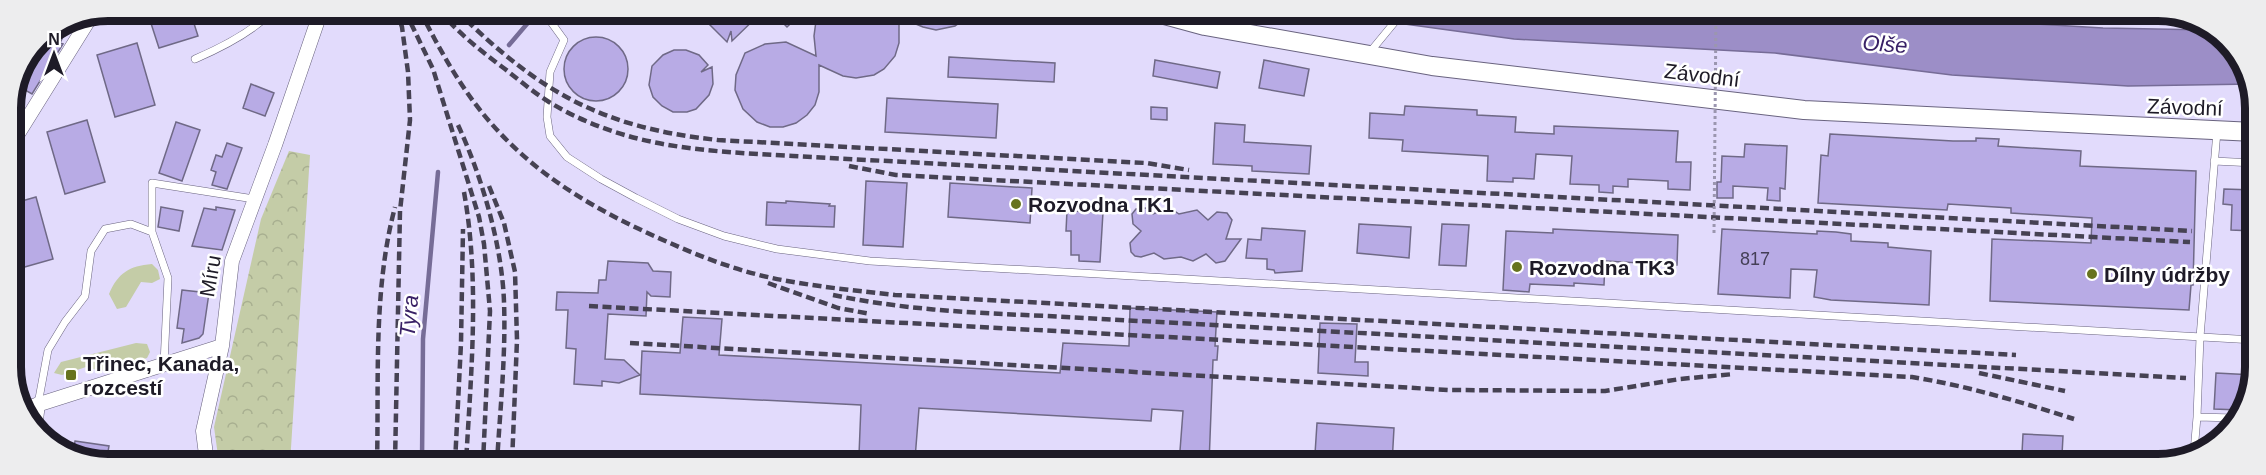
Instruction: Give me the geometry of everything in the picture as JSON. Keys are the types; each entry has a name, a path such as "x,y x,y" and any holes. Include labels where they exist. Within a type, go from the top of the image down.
{"street":[{"name":"Míru","path":"206,454 203,431 222,346 232,261 317,21"},
{"name":"Závodní","path":"1187,21 1205,26 1373,47 1432,66 1804,110 2245,132"},
{"path":"21,129 86,25"},
{"path":"31,407 222,346"}],"lane":[{"path":"195,60 219,49 263,21"},
{"path":"551,21 564,39 550,72 547,117 550,136 567,157 601,179 678,219 724,236 777,249 870,261 2245,340"},
{"path":"1373,47 1395,21"},
{"path":"21,113 30,115"},
{"path":"2195,446 2200,337 2217,131"},
{"path":"2214,161 2245,163"},
{"path":"164,366 168,278 152,232 152,183 254,199"},
{"path":"31,407 48,350 64,322 84,296 91,251 105,229 131,224 152,232"},
{"path":"2197,417 2228,418"}],"path":[{"path":"1714,233 1716,21"}],"green space":[{"path":"289,151 310,155 291,454 218,454 214,427 261,219"},
{"path":"152,264 158,270 160,279 152,283 141,282 126,307 117,309 109,294 116,281 131,269"},
{"path":"136,343 147,344 150,352 147,358 101,371 86,367 62,375 54,373 61,362"}],"water":[{"name":"Olše","path":"1383,21 1999,21 2103,28 2195,30 2220,46 2236,69 2241,84 2128,86 1952,75 1775,53 1514,39"}],"building":[{"path":"150,21 193,21 198,36 159,48"},
{"path":"706,21 753,21 732,41 731,31 727,42"},
{"path":"781,21 793,21 787,27"},
{"path":"816,21 899,21 899,43 895,56 884,69 874,75 856,78 843,76 819,65 819,92 815,105 807,115 796,123 783,127 770,127 757,122 743,109 735,90 736,75 745,53 765,44 786,42 816,56 814,36"},
{"path":"909,21 962,21 955,26 936,30"},
{"path":"65,32 60,43 63,44 32,94 23,89 30,69 51,42"},
{"path":"590,37 602,37 619,46 626,57 628,69 626,81 619,92 602,101 590,101 578,96 569,87 564,75 564,63 569,51 578,42"},
{"path":"137,43 155,105 115,117 97,55"},
{"path":"674,50 686,50 699,55 708,65 701,72 712,67 713,84 709,95 696,109 687,112 673,112 662,106 653,97 649,85 652,66 663,55"},
{"path":"949,57 1055,63 1054,82 948,77"},
{"path":"1155,60 1220,72 1217,88 1153,76"},
{"path":"1264,60 1309,69 1304,96 1259,88"},
{"path":"251,84 274,93 265,116 243,108"},
{"path":"887,98 998,104 996,138 885,132"},
{"path":"1405,106 1477,110 1477,115 1516,117 1515,132 1554,134 1554,126 1678,131 1676,162 1691,162 1690,190 1668,189 1668,181 1628,179 1628,187 1613,186 1613,193 1599,192 1599,185 1570,184 1572,156 1536,154 1534,179 1513,178 1513,182 1487,181 1488,156 1402,151 1403,140 1369,138 1370,113 1404,115"},
{"path":"1151,107 1167,108 1167,120 1151,119"},
{"path":"87,120 105,182 65,194 47,132"},
{"path":"176,122 200,130 182,181 159,173"},
{"path":"1215,123 1245,125 1244,142 1311,146 1309,174 1252,171 1252,166 1213,164"},
{"path":"1830,134 1953,141 1976,141 1976,138 1999,139 1998,146 2081,151 2080,166 2196,171 2193,285 2191,285 2189,310 1990,301 1992,239 2091,243 2092,218 2011,213 2011,208 1948,204 1947,210 1818,203 1821,155 1828,156"},
{"path":"227,143 242,148 227,189 212,185 216,172 211,170 216,155 222,157"},
{"path":"1745,144 1787,146 1785,189 1780,188 1780,201 1767,200 1768,188 1733,186 1733,198 1717,198 1717,182 1721,182 1722,156 1744,157"},
{"path":"866,181 907,183 903,247 863,245"},
{"path":"950,183 1032,188 1030,223 948,217"},
{"path":"2224,189 2245,190 2245,231 2231,230 2232,205 2223,204"},
{"path":"36,197 53,259 21,268 21,201"},
{"path":"786,201 835,206 834,227 766,225 767,202 786,203"},
{"path":"161,207 183,211 179,231 158,227"},
{"path":"216,207 235,210 222,250 192,246 204,208 216,210"},
{"path":"1146,208 1153,214 1170,208 1179,214 1197,210 1208,220 1217,212 1227,213 1232,220 1226,239 1241,239 1225,261 1216,263 1206,254 1193,261 1181,257 1164,259 1154,253 1141,257 1135,256 1131,252 1130,243 1141,231 1133,224 1132,214 1136,209"},
{"path":"1067,211 1103,212 1100,262 1079,261 1079,255 1071,255 1071,231 1066,231"},
{"path":"1359,224 1411,227 1409,258 1357,253"},
{"path":"1442,224 1469,225 1466,266 1439,265"},
{"path":"1262,228 1305,231 1302,271 1275,273 1274,270 1267,269 1267,259 1246,258 1248,239 1261,240"},
{"path":"1553,229 1678,235 1677,265 1605,261 1604,285 1530,284 1529,292 1503,290 1506,231 1553,233"},
{"path":"1722,229 1817,234 1817,231 1836,232 1851,234 1851,241 1888,243 1888,247 1931,251 1929,305 1831,300 1814,297 1817,270 1791,269 1790,298 1718,294"},
{"path":"608,261 648,263 653,271 671,272 670,297 651,296 647,292 646,316 608,314 605,359 624,360 640,375 619,383 602,381 602,386 574,384 576,349 566,348 568,310 556,310 557,292 598,293 599,280 606,280"},
{"path":"182,290 209,293 203,334 199,338 182,343 184,329 177,328"},
{"path":"1130,308 1217,312 1215,346 1218,346 1217,360 1213,360 1209,454 1180,454 1183,411 1152,409 1151,421 919,408 915,454 859,454 861,405 640,394 642,351 680,353 683,317 722,319 719,355 1060,373 1063,343 1129,346"},
{"path":"1320,323 1357,324 1355,362 1368,362 1368,376 1318,373"},
{"path":"2216,373 2244,374 2240,395 2234,410 2214,409"},
{"path":"1317,423 1394,428 1393,454 1315,454"},
{"path":"2023,434 2063,436 2062,454 2022,453"},
{"path":"75,441 109,446 108,454 74,447"}],"waterway":[{"name":"Tyra","path":"509,45 529,21"},
{"name":"Tyra","path":"422,454 423,339 438,172"}],"railway":[{"path":"395,454 400,211 410,120 408,72 400,21"},
{"path":"410,21 433,69 479,217 484,244 490,311 483,454"},
{"path":"425,21 452,69 479,109 509,142 551,178 597,207 645,232 711,260 768,277 825,287 895,295 2016,355"},
{"path":"449,21 479,49 532,90 578,118 637,138 698,149 2192,231"},
{"path":"468,21 516,64 575,101 606,115 640,126 677,134 718,140 1146,163 1189,170"},
{"path":"458,125 483,189 495,235 502,280 504,342 498,454"},
{"path":"849,166 896,175 2190,242"},
{"path":"489,186 504,223 515,272 517,340 512,454"},
{"path":"464,192 472,259 473,293 467,454"},
{"path":"377,454 380,302 388,238 395,207"},
{"path":"455,454 461,343 463,229"},
{"path":"768,283 838,308 871,314"},
{"path":"833,295 887,304 966,312 2186,378"},
{"path":"589,306 1912,377 1994,395 2074,419"},
{"path":"630,343 1449,390 1605,391 1680,379 1734,374"},
{"path":"1979,373 2065,391"}],"place":[{"name":"Rozvodna TK1","path":"1016,204"},
{"name":"Rozvodna TK3","path":"1517,267"},
{"name":"Dílny údržby","path":"2092,274"},
{"name":"Třinec, Kanada, rozcestí","path":"71,375"}]}
